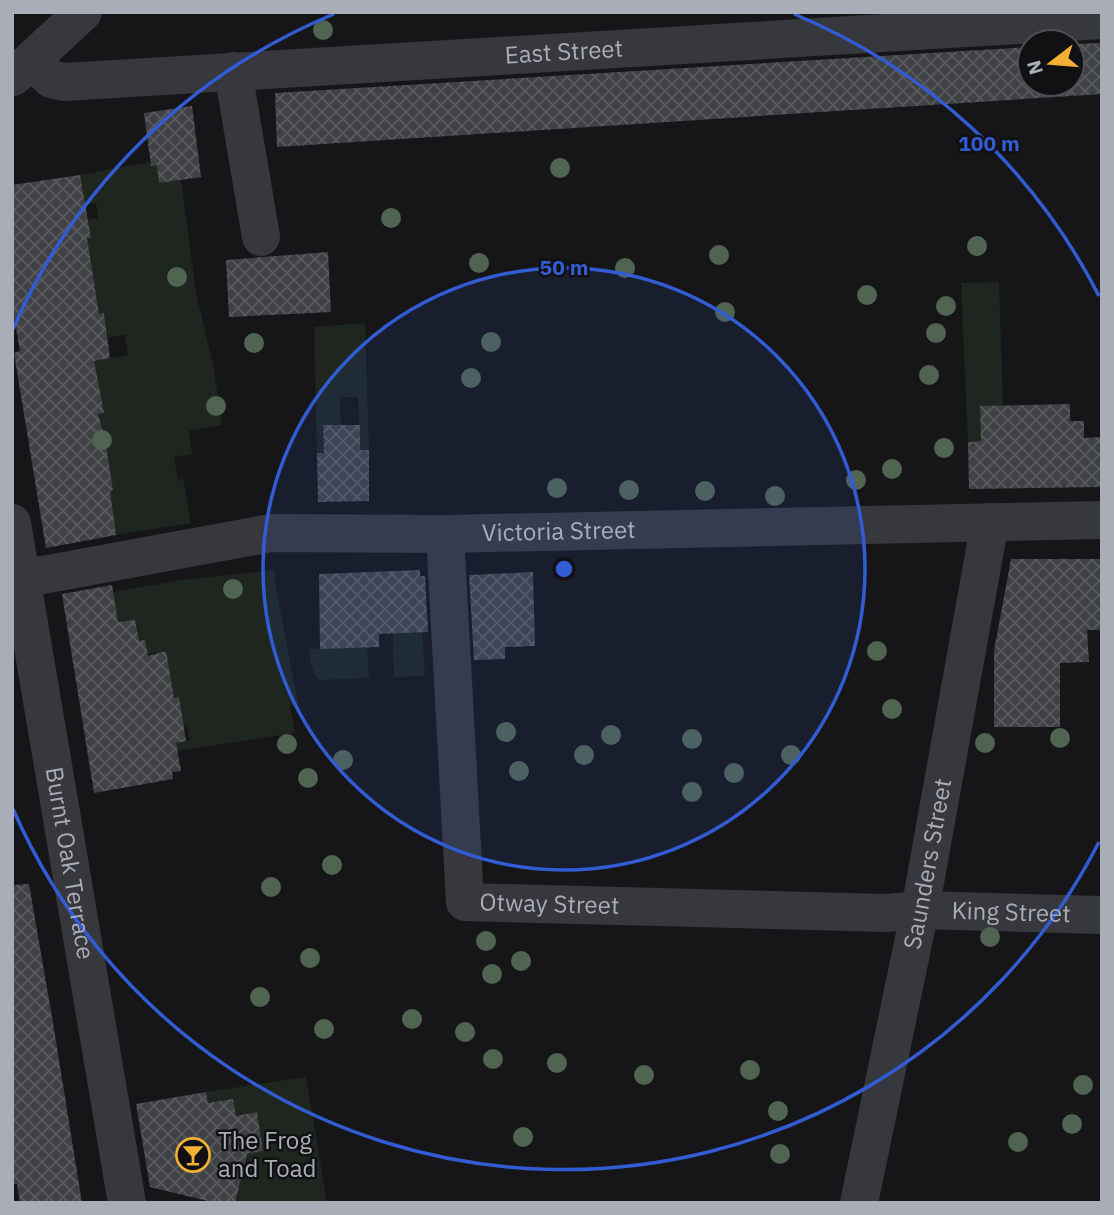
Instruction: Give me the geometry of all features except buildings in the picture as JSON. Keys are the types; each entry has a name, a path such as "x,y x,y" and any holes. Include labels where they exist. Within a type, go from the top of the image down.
{"street":[{"path":"22,69 83,12"},
{"name":"East Street","path":"22,69 64,82 1102,20"},
{"path":"233,72 261,237"},
{"name":"Victoria Street","path":"21,579 271,533 445,534 1102,520"},
{"name":"Saunders Street","path":"859,1203 920,910 990,522"},
{"name":"Burnt Oak Terrace","path":"12,523 127,1203"},
{"name":"Otway Street","path":"445,534 465,902 886,913 920,910"},
{"name":"King Street","path":"920,910 1102,915"}],"shaded area":[{"path":"150,162 151,166 157,165 160,183 181,180 196,293 213,364 222,425 189,431 192,454 174,457 178,480 183,479 191,523 116,535 104,492 113,490 98,414 104,413 88,362 128,355 125,335 108,337 104,314 99,314 54,243 91,237 88,220 98,218 96,203 77,206 65,198 84,195 80,175"},
{"path":"999,282 1003,406 980,406 981,441 968,442 961,283"},
{"path":"365,323 369,450 360,450 358,397 340,397 341,430 334,430 333,425 323,425 324,453 317,453 314,327"},
{"path":"274,570 298,704 290,706 295,733 177,751 138,749 190,740 187,724 136,732 179,697 171,698 166,651 148,654 121,644 138,634 135,620 118,622 113,592 181,580"},
{"path":"392,617 401,633 422,632 425,676 394,677"},
{"path":"366,634 369,678 320,680 317,677 309,649 332,648"},
{"path":"306,1077 327,1203 235,1203 221,1158 263,1151 257,1113 236,1116 233,1100 208,1103 206,1092"}],"place":[{"name":"The Frog and Toad","path":"193,1155"}]}
